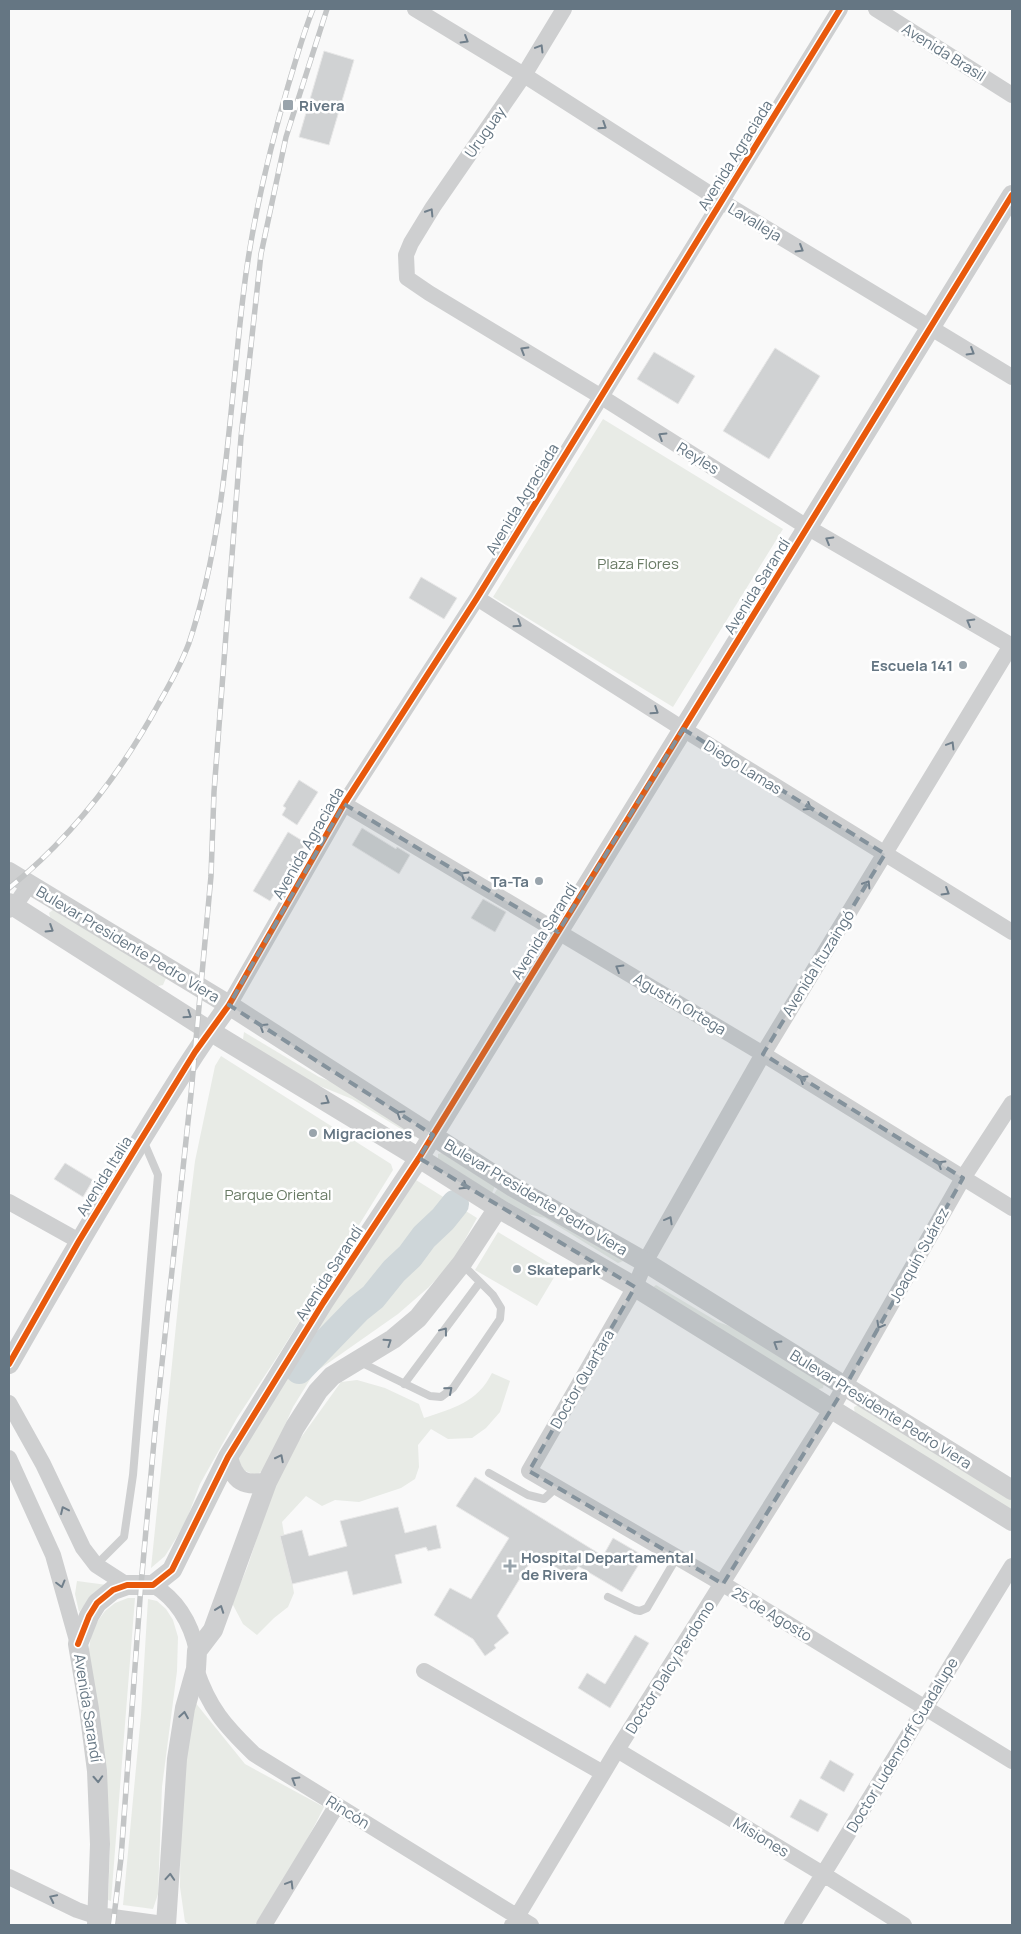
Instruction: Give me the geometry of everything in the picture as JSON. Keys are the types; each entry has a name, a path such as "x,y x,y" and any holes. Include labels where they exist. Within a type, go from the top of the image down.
{"street":[{"name":"Uruguay","path":"406,254 433,207 524,75 564,9"},
{"name":"Avenida Agraciada","path":"229,1005 344,804 477,598 840,9"},
{"name":"Avenida Brasil","path":"876,9 1012,95"},
{"name":"Lavalleja","path":"419,12 524,75 720,201 1012,377"},
{"name":"Avenida Sarandí","path":"97,1921 100,1844 97,1771 78,1644 89,1616 97,1603 113,1590 127,1586 153,1585 172,1570 228,1457 323,1303 419,1158 1012,194"},
{"name":"Reyles","path":"406,254 407,278 429,293 600,396 807,527 1012,645"},
{"name":"Diego Lamas","path":"477,598 683,729 1012,932"},
{"name":"Avenida Ituzaingó","path":"635,1288 645,1262 763,1054 1012,645"},
{"name":"Agustín Ortega","path":"344,804 763,1054 1012,1208"},
{"name":"Bulevar Presidente Pedro Viera","path":"9,872 229,1005 513,1187 645,1262 1012,1490"},
{"path":"11,906 29,885"},
{"name":"Bulevar Presidente Pedro Viera","path":"11,906 498,1208 635,1288 1012,1521"},
{"name":"Avenida Italia","path":"9,1364 79,1241 142,1138 195,1052 229,1005"},
{"name":"Joaquín Suárez","path":"831,1410 963,1178 1012,1103"},
{"path":"9,1202 79,1241"},
{"path":"166,1925 177,1759 185,1708 196,1660 213,1630 267,1482 295,1427 318,1391 332,1376 392,1340 418,1318 462,1263 498,1208"},
{"name":"Doctor Quartara","path":"529,1471 635,1288"},
{"path":"9,1403 43,1464 83,1548 96,1564 127,1586"},
{"name":"Doctor Dalcy Perdomo","path":"514,1921 617,1750 831,1410"},
{"path":"228,1457 231,1470 240,1481 254,1485 267,1482"},
{"path":"9,1458 53,1555 78,1644"},
{"name":"25 de Agosto","path":"529,1471 723,1584 1012,1761"},
{"path":"53,1555 78,1539"},
{"name":"Doctor Ludenrorff Guadalupe","path":"792,1925 1012,1566"},
{"name":"Rincón","path":"153,1585 165,1592 179,1607 190,1627 196,1660 210,1704 230,1731 254,1754 337,1805 514,1921 531,1925"},
{"path":"424,1672 603,1773"},
{"name":"Misiones","path":"617,1750 904,1925"},
{"path":"264,1925 337,1805"},
{"path":"9,1877 97,1921 156,1925"}],"lane":[{"path":"96,1564 124,1537 133,1475 158,1175 142,1138"},
{"path":"358,1361 430,1396 441,1397 453,1388 500,1319 501,1308 492,1295 462,1263"},
{"path":"404,1384 480,1282"},
{"path":"488,1473 528,1495 544,1499 557,1487"},
{"path":"608,1597 636,1610 640,1611 647,1608 677,1557"}],"highlighted area":[{"path":"683,729 885,854 763,1054 963,1178 845,1387 723,1584 529,1471 635,1287 419,1158 433,1135 229,1005 344,804 558,932"}],"green space":[{"name":"Plaza Flores","path":"603,419 783,529 673,707 493,597"},
{"path":"54,909 166,978 163,985 158,986 51,921 49,913"},
{"path":"244,1032 319,1077 348,1088 420,1136 414,1137 352,1099 315,1084 248,1043 243,1039"},
{"name":"Parque Oriental","path":"221,1056 391,1164 393,1170 281,1351 237,1418 200,1484 185,1524 165,1556 151,1568 182,1267 195,1161 215,1066"},
{"path":"442,1153 495,1186 492,1193 438,1159 438,1154"},
{"path":"416,1180 477,1218 453,1261 429,1287 398,1314 314,1373 293,1407 265,1470 255,1475 243,1470 238,1458 354,1269"},
{"path":"498,1188 623,1261 618,1263 545,1218 528,1214 494,1194"},
{"name":"Skatepark","path":"498,1232 559,1269 537,1306 475,1270"},
{"path":"656,1285 718,1322 746,1332 824,1383 823,1388 815,1390 652,1288"},
{"path":"492,1373 510,1381 500,1412 486,1428 472,1438 448,1439 431,1429 418,1445 419,1467 415,1479 401,1488 359,1502 335,1500 322,1506 306,1496 282,1522 294,1593 288,1607 257,1635 243,1624 232,1603 247,1568 272,1493 292,1450 341,1382 357,1380 385,1388 419,1404 424,1418 472,1398 486,1383"},
{"path":"858,1405 1012,1497 1012,1512 855,1415 854,1407"},
{"path":"77,1581 107,1585 94,1593 79,1612 75,1594"},
{"path":"128,1598 135,1598 111,1901 108,1900 110,1851 108,1804 88,1656 92,1629 105,1611 115,1603"},
{"path":"148,1599 157,1601 166,1609 173,1620 178,1637 177,1671 162,1787 158,1894 153,1909 123,1905 141,1715"},
{"path":"194,1701 245,1764 324,1807 300,1852 255,1925 190,1925 185,1922 180,1887 181,1791"}],"building":[{"path":"324,51 354,60 329,145 299,137"},
{"path":"775,348 820,376 769,459 723,431"},
{"path":"654,352 695,376 678,404 637,379"},
{"path":"421,577 457,598 444,619 409,598"},
{"path":"299,780 318,792 297,825 282,815 286,808 283,806"},
{"path":"362,828 396,849 397,847 410,855 399,874 352,845"},
{"path":"288,832 306,843 270,901 253,891"},
{"path":"483,899 506,912 495,932 471,918"},
{"path":"65,1163 93,1180 83,1197 54,1179"},
{"name":"Hospital Departamental de Rivera","path":"475,1477 603,1556 613,1538 644,1556 622,1592 578,1566 571,1577 535,1554 497,1616 509,1633 494,1645 496,1648 485,1656 473,1639 434,1615 450,1588 471,1599 509,1538 456,1506"},
{"path":"398,1507 405,1533 436,1525 441,1548 428,1551 426,1547 395,1555 402,1583 353,1595 347,1571 292,1584 280,1536 302,1530 309,1556 347,1546 340,1521"},
{"path":"635,1635 649,1643 610,1708 578,1688 587,1673 605,1684"},
{"path":"830,1760 854,1774 844,1792 820,1778"},
{"path":"800,1799 828,1814 818,1832 790,1817"}],"waterway":[{"path":"299,1370 358,1309 373,1297 455,1204"}],"railway":[{"path":"9,888 32,869 74,826 111,779 144,729 175,674 189,643 201,601 219,515 246,270 255,217 281,112 313,9"},
{"path":"113,1925 121,1858 141,1585 156,1419 191,1094 211,876 214,792 241,437 261,254 286,137 327,9"}],"cycle path":[{"path":"9,1364 79,1241 137,1146 195,1052 229,1005 344,804 477,598 840,9"},
{"path":"78,1644 89,1616 97,1603 113,1590 127,1585 153,1585 172,1570 228,1457 323,1303 419,1158 1012,195"}],"place":[{"name":"Rivera","path":"288,105"},
{"name":"Escuela 141","path":"963,665"},
{"name":"Ta-Ta","path":"539,881"},
{"name":"Migraciones","path":"313,1133"},
{"name":"Skatepark","path":"517,1269"},
{"name":"Hospital Departamental de Rivera","path":"510,1566"}]}
